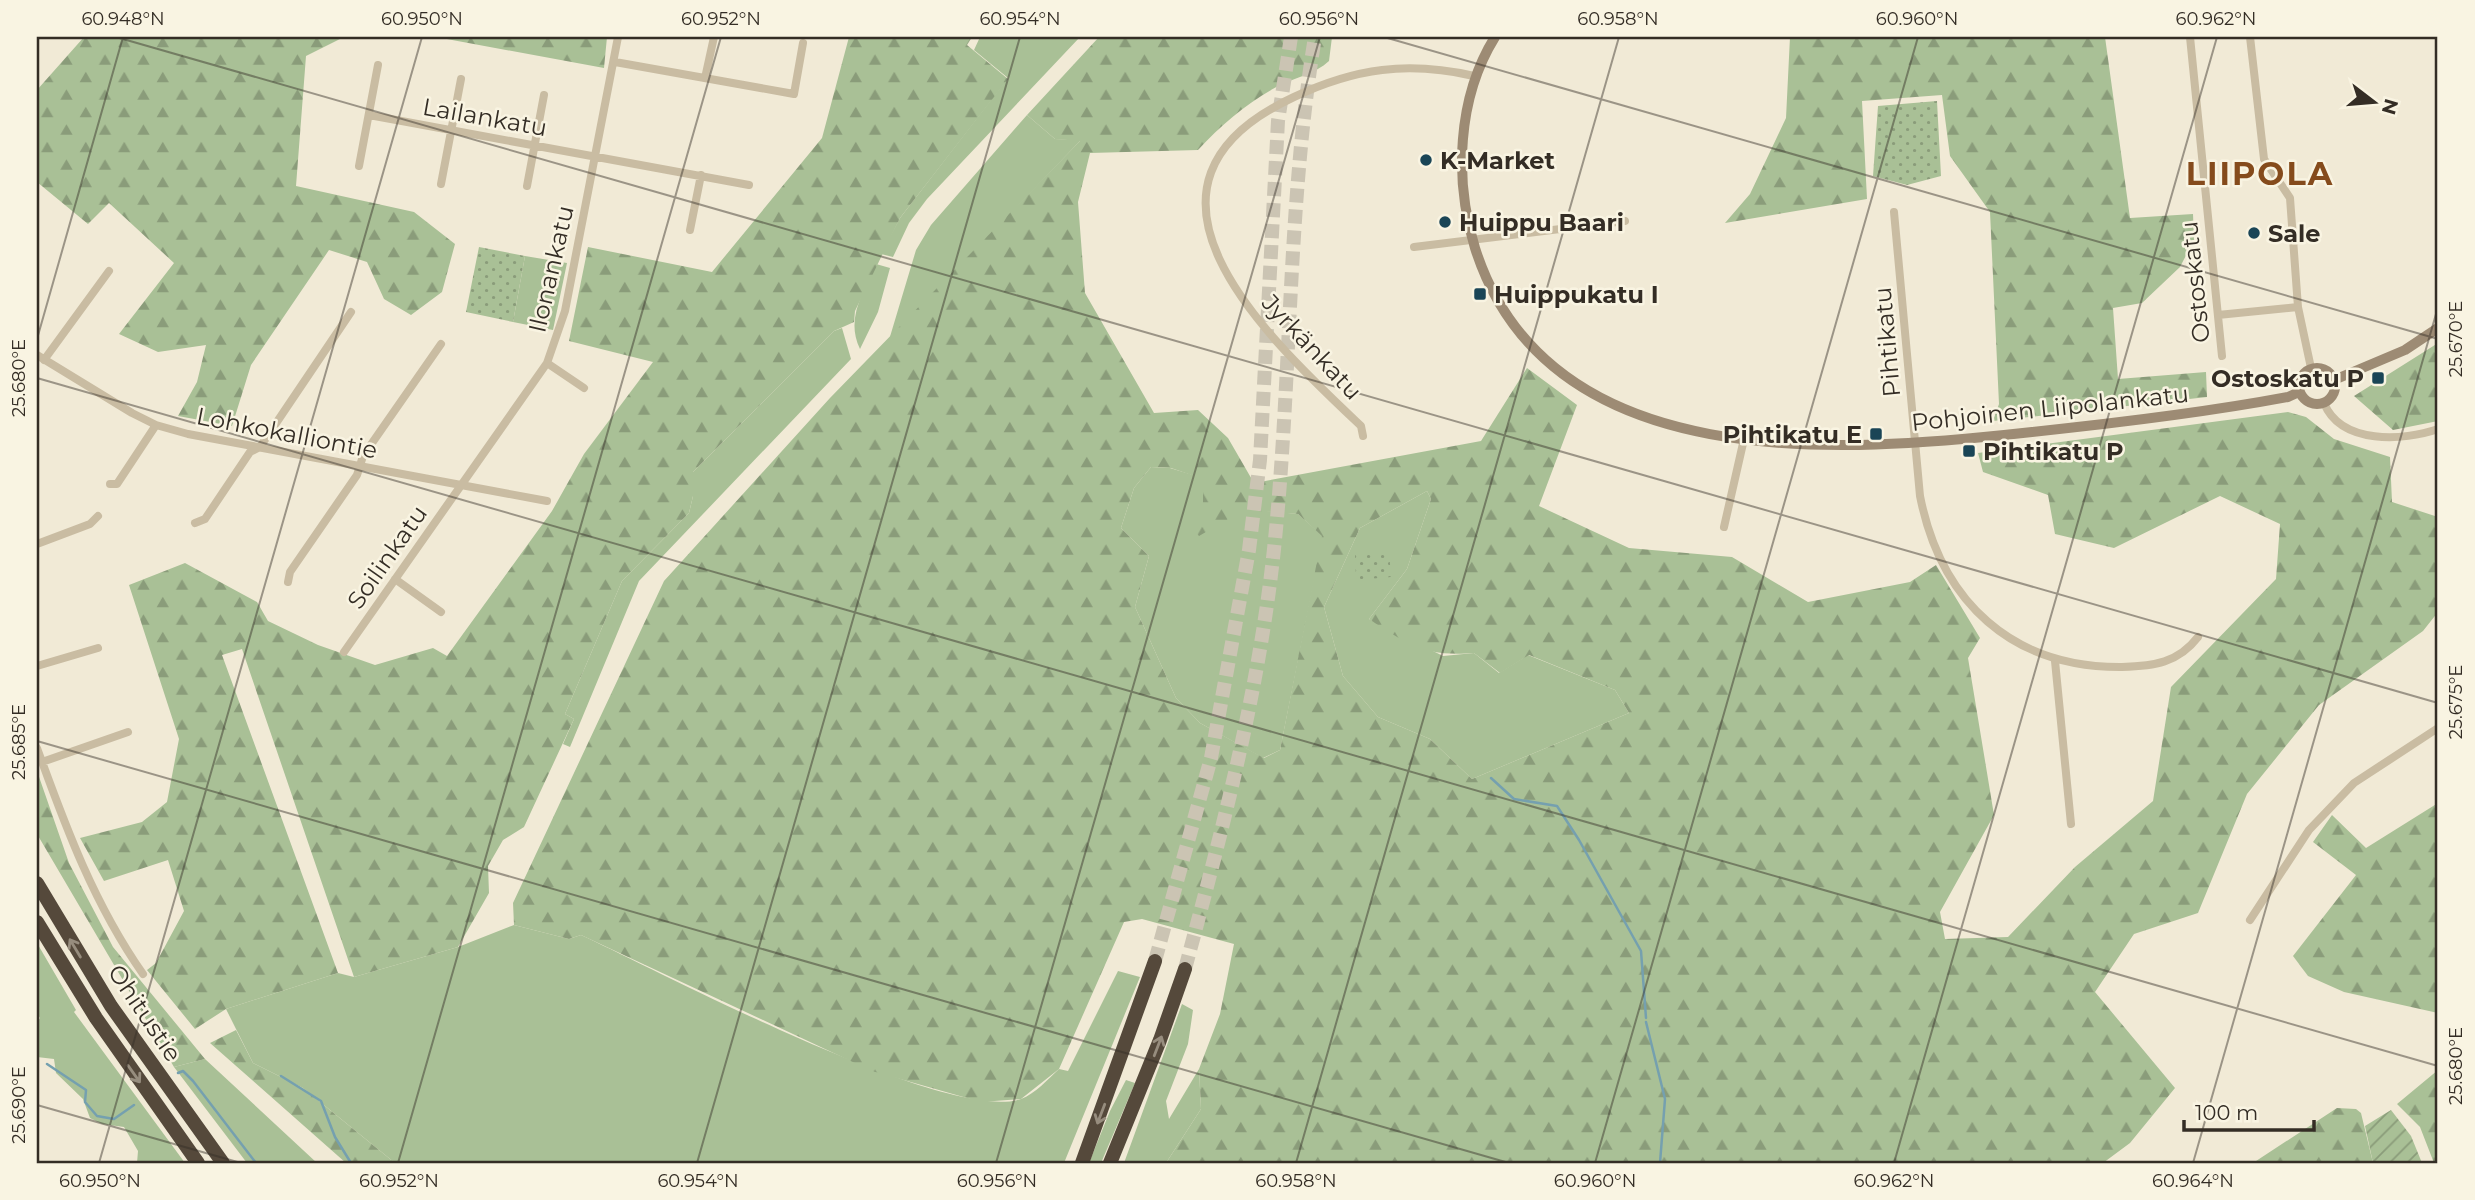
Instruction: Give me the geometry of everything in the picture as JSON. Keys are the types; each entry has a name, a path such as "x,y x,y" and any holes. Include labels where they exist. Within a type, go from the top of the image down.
{"highway":[{"name":"Ohitustie","path":"37,883 111,1006 223,1163"},
{"name":"Ohitustie","path":"37,922 96,1018 198,1163"},
{"path":"1082,1163 1155,961"},
{"path":"1110,1163 1160,1040 1185,969"}],"street":[{"name":"Ilonankatu","path":"461,485 547,363 565,311 618,37"},
{"path":"705,78 714,37"},
{"name":"Pohjoinen Liipolankatu","path":"1495,37 1474,76 1465,124 1464,191 1472,239 1492,291 1518,330 1544,359 1583,389 1615,406 1646,417 1744,439 1826,447 1916,444 2203,413 2288,397 2299,392"},
{"name":"Ostoskatu","path":"2190,37 2222,356"},
{"path":"2250,37 2264,159 2290,198 2298,307 2311,368"},
{"path":"615,61 794,94 803,43"},
{"path":"359,166 378,65"},
{"name":"Jyrkänkatu","path":"1363,436 1361,426 1279,344 1242,300 1209,230 1205,202 1208,178 1223,147 1240,130 1279,104 1322,84 1370,71 1410,67 1436,67 1474,76"},
{"path":"441,184 461,79"},
{"path":"527,187 544,95"},
{"name":"Lailankatu","path":"369,116 749,185"},
{"path":"690,230 701,175"},
{"name":"Pihtikatu","path":"1894,212 1925,519 1952,581 1991,624 2055,661 2088,667 2126,667 2168,662 2183,655 2198,637"},
{"path":"1414,247 1625,221"},
{"path":"40,358 108,271"},
{"path":"2218,315 2298,307"},
{"path":"195,523 205,519 250,452 260,447 351,312"},
{"path":"2334,380 2405,350 2438,328"},
{"path":"288,582 290,572 359,467 363,456 441,344"},
{"name":"Lohkokalliontie","path":"40,358 156,425 359,467 547,501"},
{"path":"547,363 584,388"},
{"path":"2311,368 2324,369 2334,380 2335,389 2324,403 2310,403 2299,392 2300,378 2311,368"},
{"path":"2324,403 2332,417 2366,434 2389,438 2438,429"},
{"path":"110,485 117,484 156,425"},
{"path":"1724,527 1744,439"},
{"name":"Soilinkatu","path":"344,652 461,485"},
{"path":"37,544 90,524 98,516"},
{"path":"395,579 442,612"},
{"path":"37,666 98,648"},
{"path":"2055,661 2071,824"},
{"path":"2250,920 2309,830 2354,783 2438,728"},
{"path":"42,762 128,732"},
{"path":"37,748 76,856 115,935 143,974"}],"green space":[{"path":"84,37 344,37 306,56 296,186 414,212 455,244 442,292 411,315 384,299 367,262 329,250 251,365 232,426 178,416 197,382 206,345 158,352 119,334 174,263 109,203 88,224 37,182 37,90"},
{"path":"436,37 607,37 604,68"},
{"path":"849,37 972,37 967,45 1008,79 900,218 855,311 854,322 834,331 693,472 693,496 689,513 622,581 565,714 574,719 524,827 503,840 488,866 489,893 458,947 354,977 242,649 222,655 338,973 226,1009 195,1029 147,970 156,963 184,911 168,860 104,881 80,838 142,822 167,802 179,739 129,585 185,563 257,602 268,621 318,645 375,665 433,648 447,656 552,511 584,454 653,362 569,341 588,247 712,272 822,138"},
{"path":"980,37 1080,37 927,199 909,223 893,257 881,254 900,218 1008,78 974,50"},
{"path":"1099,37 1332,37 1329,61 1306,75 1280,85 1246,106 1198,150 1090,153 1078,202 1085,293 1154,413 1198,410 1228,438 1254,483 1481,441 1527,368 1577,405 1539,506 1629,548 1732,557 1808,602 1910,582 1936,565 1980,638 1968,658 1994,815 1940,912 1945,939 2008,937 2075,867 2153,801 2171,687 2276,579 2280,524 2220,496 2114,548 2055,534 2048,495 1983,472 1978,453 2288,412 2306,417 2334,439 2390,457 2392,502 2438,517 2438,612 2423,631 2319,705 2247,794 2198,913 2134,934 2095,992 2175,1088 2130,1143 2103,1163 1166,1163 1201,1109 1199,1069 1220,1014 1234,944 1142,919 1124,922 1059,1069 1021,1099 981,1102 872,1071 581,935 569,939 514,925 513,903 664,581 830,398 1080,141 1055,139 1027,115","holes":["1151,467 1171,468 1203,479 1203,505 1188,523 1199,536 1244,510 1298,514 1322,536 1280,750 1264,758 1200,723 1176,698 1135,607 1149,556 1121,528 1134,488","1427,491 1431,499 1407,569 1369,619 1395,636 1430,651 1474,653 1500,673 1529,655 1615,690 1629,713 1472,779 1430,739 1378,717 1343,676 1324,607 1360,528"]},
{"path":"1790,37 2105,37 2130,218 2193,214 2194,240 2180,267 2142,303 2113,308 2118,379 2206,372 2207,397 1993,421 1999,404 1990,212 1950,156 1942,95 1862,101 1867,199 1725,223 1750,194 1786,118"},
{"path":"1937,101 1941,176 1907,185 1873,176 1878,106"},
{"path":"1027,115 1055,139 1081,140 889,340 916,250 931,225"},
{"path":"479,247 525,256 513,322 466,312"},
{"path":"525,256 567,263 553,330 513,322"},
{"path":"876,264 890,268 878,312 860,349 854,327 855,316"},
{"path":"842,328 851,359 639,581 570,747 563,744 574,719 565,714 622,581 689,513 693,496 693,472 834,331"},
{"path":"2438,343 2438,421 2393,430 2354,396"},
{"path":"1151,467 1170,468 1203,478 1203,505 1298,514 1323,536 1280,750 1263,758 1200,723 1176,698 1135,607 1149,556 1121,528 1134,488"},
{"path":"1427,491 1431,499 1407,569 1369,619 1443,656 1474,653 1499,673 1528,655 1615,690 1629,713 1472,779 1430,739 1378,717 1343,676 1324,607 1360,528"},
{"path":"1389,551 1391,577 1356,580 1355,554"},
{"path":"37,771 69,863 113,947 205,1059 174,1067 37,834"},
{"path":"2438,803 2438,1013 2344,992 2308,976 2293,956 2356,875 2313,842 2332,815 2366,848"},
{"path":"514,925 569,939 581,935 736,1010 870,1068 932,1089 984,1101 1021,1099 1036,1090 1059,1069 1068,1071 1118,971 1140,977 1064,1163 395,1163 303,1088 253,1063 226,1009 338,973 354,977 458,947"},
{"path":"37,943 76,1010 74,1012 185,1163 137,1163 138,1151 124,1127 102,1124 90,1118 83,1099 56,1073 54,1059 37,1057 37,1023 40,1018 37,1013"},
{"path":"1182,1004 1193,1010 1188,1044 1166,1101 1169,1119 1199,1069 1201,1109 1166,1163 1124,1163"},
{"path":"236,1030 253,1063 303,1088 395,1163 346,1163 210,1043"},
{"path":"205,1059 317,1163 247,1163 174,1067"},
{"path":"2438,1070 2438,1163 2434,1163 2420,1127 2397,1104"},
{"path":"1126,1080 1135,1083 1101,1163 1089,1163 1110,1111"},
{"path":"2337,1108 2356,1109 2361,1113 2373,1163 2253,1163"},
{"path":"2391,1110 2411,1136 2422,1163 2373,1163 2365,1126"}],"waterway":[{"path":"1491,778 1514,799 1557,806 1579,840 1641,951 1646,1018"},
{"path":"1646,1022 1665,1099 1660,1163"},
{"path":"47,1064 86,1090 85,1102 97,1116 114,1119 134,1105"},
{"path":"178,1073 183,1071 193,1081 256,1163"},
{"path":"281,1076 321,1101 335,1137 351,1163"}],"tunnel":[{"path":"1155,961 1211,758 1249,550 1260,460 1278,121 1291,37"},
{"path":"1185,969 1238,761 1267,602 1280,485 1299,164 1315,37"}],"place":[{"name":"K-Market","path":"1426,160"},
{"name":"Huippu Baari","path":"1445,222"},
{"name":"Sale","path":"2254,233"},
{"name":"Huippukatu I","path":"1480,294"},
{"name":"Ostoskatu P","path":"2378,378"},
{"name":"Pihtikatu E","path":"1876,434"},
{"name":"Pihtikatu P","path":"1969,451"}],"district":[{"name":"LIIPOLA","path":"2260,173"}]}
